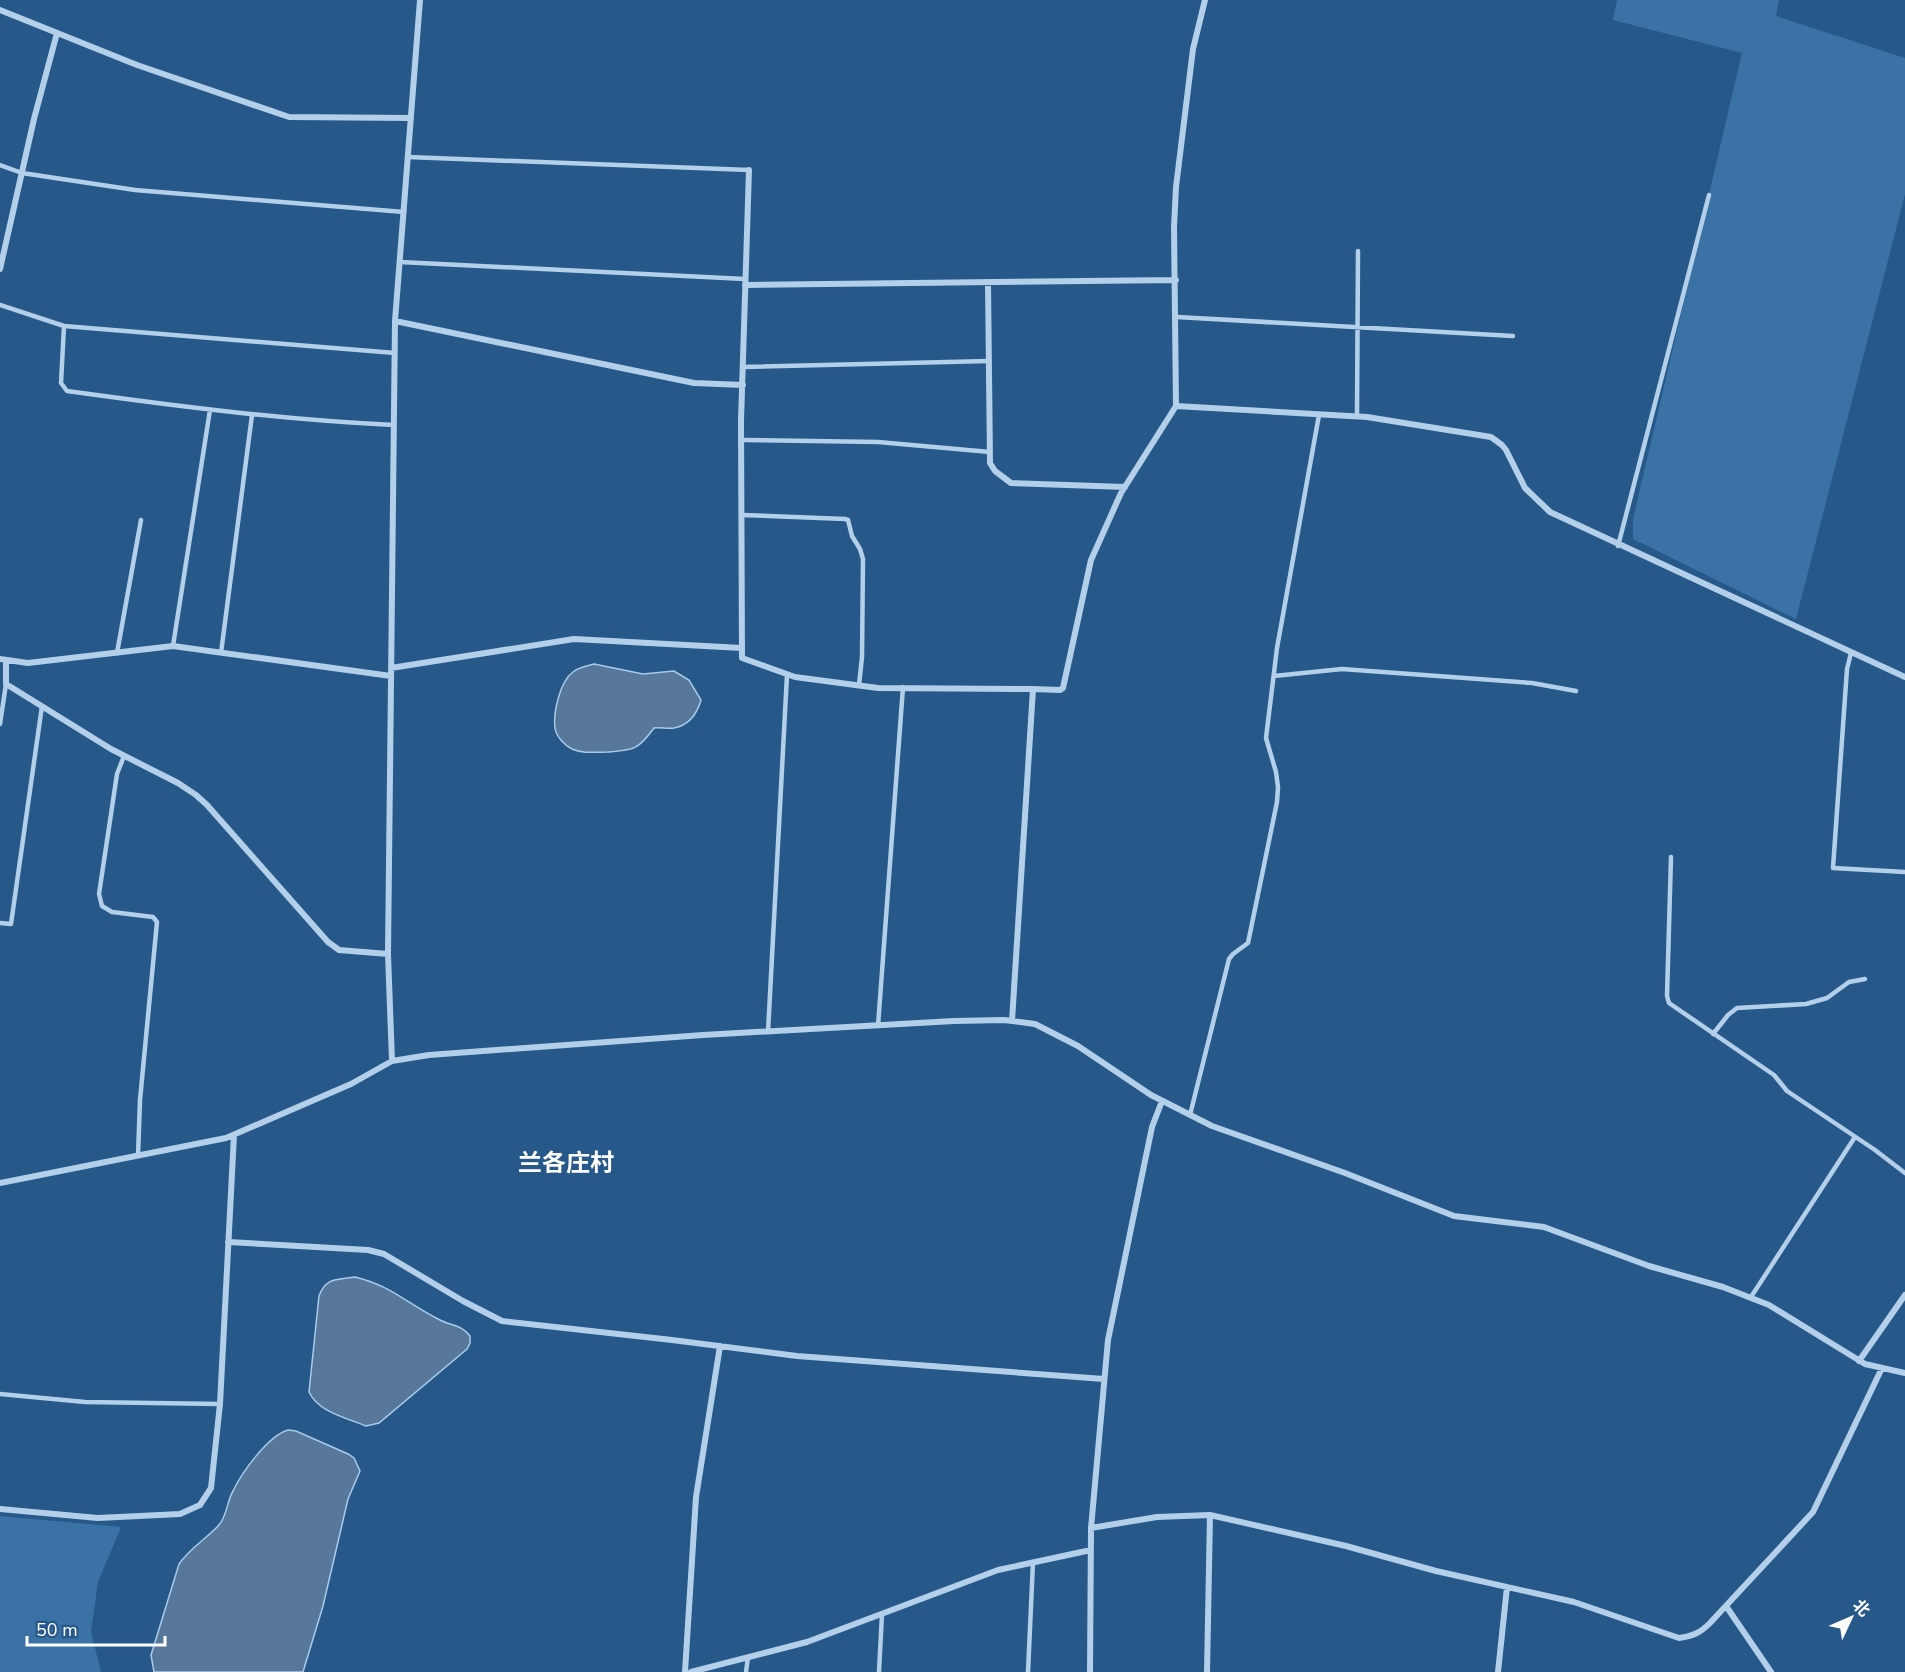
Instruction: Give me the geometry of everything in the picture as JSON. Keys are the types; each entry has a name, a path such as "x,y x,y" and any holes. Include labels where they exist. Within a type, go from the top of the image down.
{"street":[{"path":"392,1061 388,954 395,353 420,0"},
{"path":"748,170 742,440 742,658 788,675 878,688 1060,690 1063,688 1092,560 1125,487 1176,406 1174,227 1176,187 1193,49 1204,0"},
{"path":"0,10 137,65 289,117 411,118"},
{"path":"0,269 57,33"},
{"path":"745,282 1176,280"},
{"path":"988,282 990,463 995,471 1011,483 1125,487"},
{"path":"396,321 694,383 743,385"},
{"path":"1176,406 1357,417 1491,437 1502,445 1525,488 1550,512 1618,546 1905,677"},
{"path":"391,668 574,639 742,648"},
{"path":"388,954 339,950 327,942 207,805 178,783 124,756 6,684 3,659 28,663 173,646 391,676"},
{"path":"1012,1021 1033,689"},
{"path":"0,1183 234,1135 351,1084 392,1061 429,1055 954,1021 1012,1021 1035,1024 1049,1029 1162,1101 1212,1126 1345,1173 1454,1216 1544,1227 1648,1266 1723,1287 1769,1305 1859,1361 1905,1373"},
{"path":"1090,1672 1091,1528 1110,1329 1152,1127 1162,1101"},
{"path":"0,1509 98,1518 180,1514 200,1505 208,1494 211,1488 220,1404 234,1135"},
{"path":"228,1242 368,1250 384,1254 463,1301 502,1321 797,1356 1104,1379"},
{"path":"1859,1361 1905,1295"},
{"path":"685,1672 696,1497 720,1346"},
{"path":"1091,1528 1157,1517 1210,1515 1346,1546 1436,1571 1574,1602 1679,1638 1700,1633 1813,1512 1882,1368"},
{"path":"1207,1672 1210,1515"},
{"path":"691,1672 807,1642 998,1570 1091,1550"},
{"path":"1498,1672 1507,1587"},
{"path":"1726,1606 1772,1672"}],"lane":[{"path":"408,157 748,170"},
{"path":"0,165 22,173 135,190 404,212"},
{"path":"1618,546 1709,195"},
{"path":"1357,417 1358,251"},
{"path":"400,262 745,282"},
{"path":"0,304 64,326 395,353"},
{"path":"1176,317 1513,336"},
{"path":"64,326 61,383 67,391 320,422 394,425"},
{"path":"743,367 989,361"},
{"path":"173,646 210,410"},
{"path":"222,653 252,414"},
{"path":"1191,1115 1229,959 1248,943 1277,801 1276,772 1266,738 1274,676 1319,415"},
{"path":"742,440 878,442 990,452"},
{"path":"742,515 848,520 852,536 863,559 862,657 859,685"},
{"path":"117,652 141,520"},
{"path":"1851,653 1847,669 1833,868 1905,872"},
{"path":"1274,676 1342,669 1532,683 1576,691"},
{"path":"768,1032 788,675"},
{"path":"0,724 6,684"},
{"path":"878,1026 903,687"},
{"path":"0,923 11,924 42,706"},
{"path":"124,756 117,774 99,894 102,906 112,912 153,917 158,922 140,1100 138,1156"},
{"path":"1671,857 1667,1000 1677,1010 1774,1075 1787,1091 1905,1173"},
{"path":"1713,1034 1728,1015 1737,1008 1806,1004 1827,998 1849,982 1865,979"},
{"path":"1750,1297 1855,1137"},
{"path":"0,1394 85,1402 220,1404"},
{"path":"1028,1672 1033,1562"},
{"path":"879,1672 882,1614"},
{"path":"746,1672 748,1657"}],"shaded area":[{"path":"1617,0 1779,0 1776,16 1905,58 1905,194 1796,619 1633,539 1633,519 1742,53 1613,20"},
{"path":"594,664 643,674 674,671 689,680 701,700 692,718 680,727 654,728 635,748 608,752 581,752 572,749 561,740 556,731 555,714 558,698 568,676 580,668"},
{"path":"355,1277 389,1290 438,1319 463,1329 470,1336 467,1349 379,1423 366,1426 319,1405 309,1392 319,1296 329,1282"},
{"path":"288,1430 296,1431 348,1454 354,1458 360,1471 348,1499 323,1606 303,1672 154,1672 151,1655 179,1564 222,1521 237,1483 256,1456 272,1439"},
{"path":"0,1516 121,1527 98,1582 91,1632 101,1672 0,1672"}],"district":[{"name":"兰各庄村","path":"566,1163"}]}
